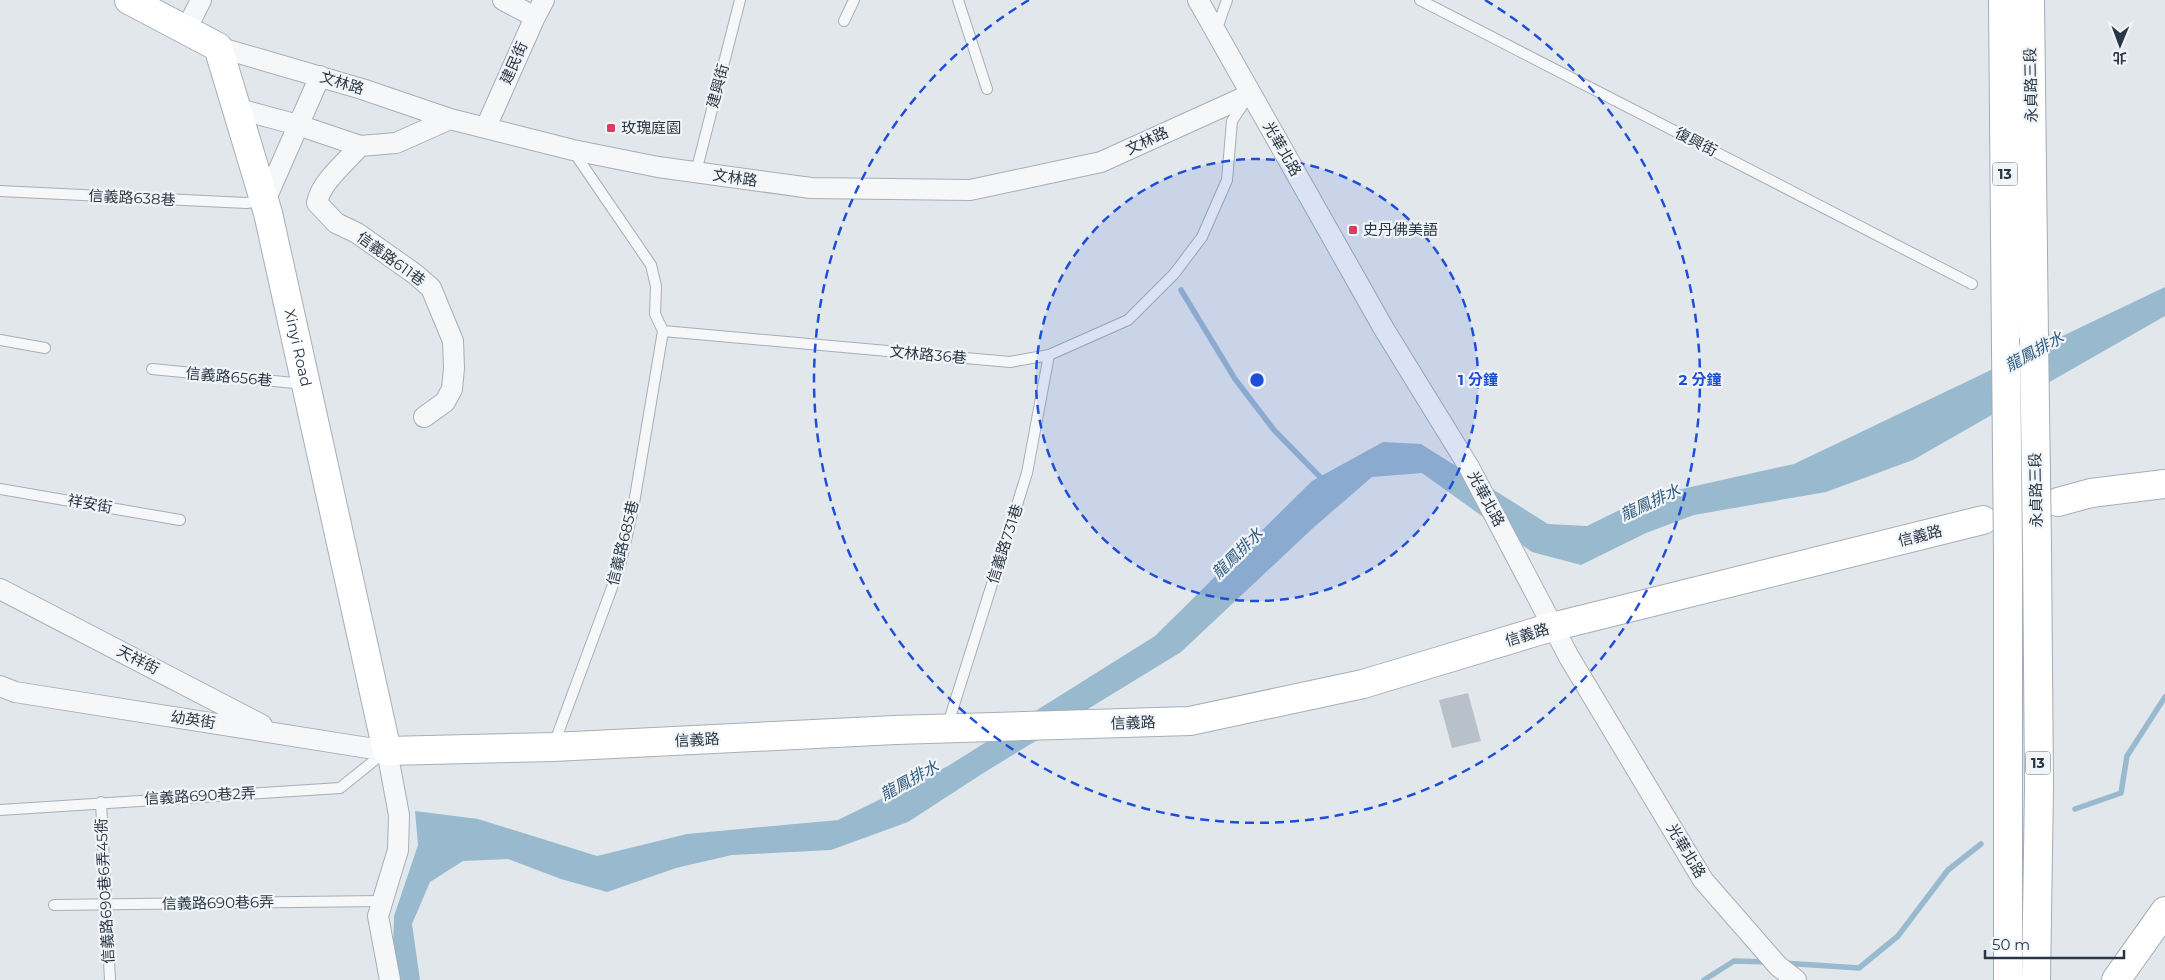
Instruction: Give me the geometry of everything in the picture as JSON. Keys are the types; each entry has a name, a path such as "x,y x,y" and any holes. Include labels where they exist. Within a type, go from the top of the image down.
{"street":[{"path":"129,0 218,46"},
{"path":"186,30 201,0"},
{"path":"503,0 540,9"},
{"name":"光華北路","path":"1198,0 1384,329 1469,467 1552,627 1703,880 1778,966 1796,980"},
{"name":"永貞路三段","path":"2003,0 2008,555 2008,980"},
{"name":"永貞路三段","path":"2030,0 2039,796 2036,980"},
{"name":"建民街","path":"486,127 540,9"},
{"name":"文林路","path":"218,46 320,76 450,119 572,150 696,172 811,188 970,190 1101,162 1251,94"},
{"name":"Xinyi Road","path":"218,46 265,201 387,751"},
{"path":"265,201 320,76"},
{"path":"238,109 298,124 360,146 396,143 450,119"},
{"name":"信義路611巷","path":"360,146 329,181 318,196 317,203 336,223 357,233 415,274 431,288 453,341 454,368 452,389 446,402 424,417"},
{"path":"2058,502 2091,493 2165,484"},
{"name":"信義路","path":"387,751 553,747 946,728 1190,721 1363,684 1552,627 1983,520"},
{"name":"天祥街","path":"0,589 276,732"},
{"name":"幼英街","path":"0,686 15,692 387,751"},
{"path":"387,751 399,815 398,850 378,916 390,980"},
{"path":"2116,980 2165,911"}],"lane":[{"name":"建興街","path":"696,172 740,0"},
{"path":"844,21 854,0"},
{"path":"958,0 987,89"},
{"path":"1216,32 1227,0"},
{"name":"復興街","path":"1420,0 1972,284"},
{"name":"文林路36巷","path":"663,331 1010,362 1049,355 1128,320 1174,274 1202,237 1227,180 1232,121 1251,94"},
{"path":"572,150 652,265 656,286 655,314 663,331"},
{"name":"信義路638巷","path":"0,191 246,203 265,201"},
{"name":"信義路685巷","path":"553,747 620,566 633,509 663,331"},
{"path":"0,340 45,348"},
{"name":"信義路731巷","path":"946,728 1027,473 1049,355"},
{"name":"信義路656巷","path":"152,369 305,384"},
{"name":"祥安街","path":"0,489 180,520"},
{"name":"信義路690巷2弄","path":"0,810 340,788 387,751"},
{"name":"信義路690巷6弄45衖","path":"101,802 110,980"},
{"name":"信義路690巷6弄","path":"54,905 382,901"}],"water":[{"name":"龍鳳排水","path":"2165,287 2165,316 1913,460 1826,492 1694,515 1646,533 1581,565 1532,552 1422,473 1372,477 1313,528 1181,652 985,772 908,822 831,850 732,855 676,868 607,892 561,879 508,859 463,861 430,882 412,924 420,980 398,980 393,948 394,916 418,845 415,811 478,819 597,856 687,834 838,820 948,766 1155,636 1312,481 1383,442 1421,444 1548,524 1587,526 1646,497 1794,464"}],"building":[{"path":"1468,693 1481,741 1452,748 1439,700"}],"waterway":[{"path":"1181,290 1235,379 1274,430 1325,482"},
{"path":"2075,809 2121,793 2127,756 2165,697"},
{"path":"1783,963 1859,968 1898,936 1948,870 1981,844"},
{"path":"1704,980 1734,961 1769,962"}],"place":[{"name":"玫瑰庭園","path":"611,128"},
{"name":"史丹佛美語","path":"1353,230"}]}
